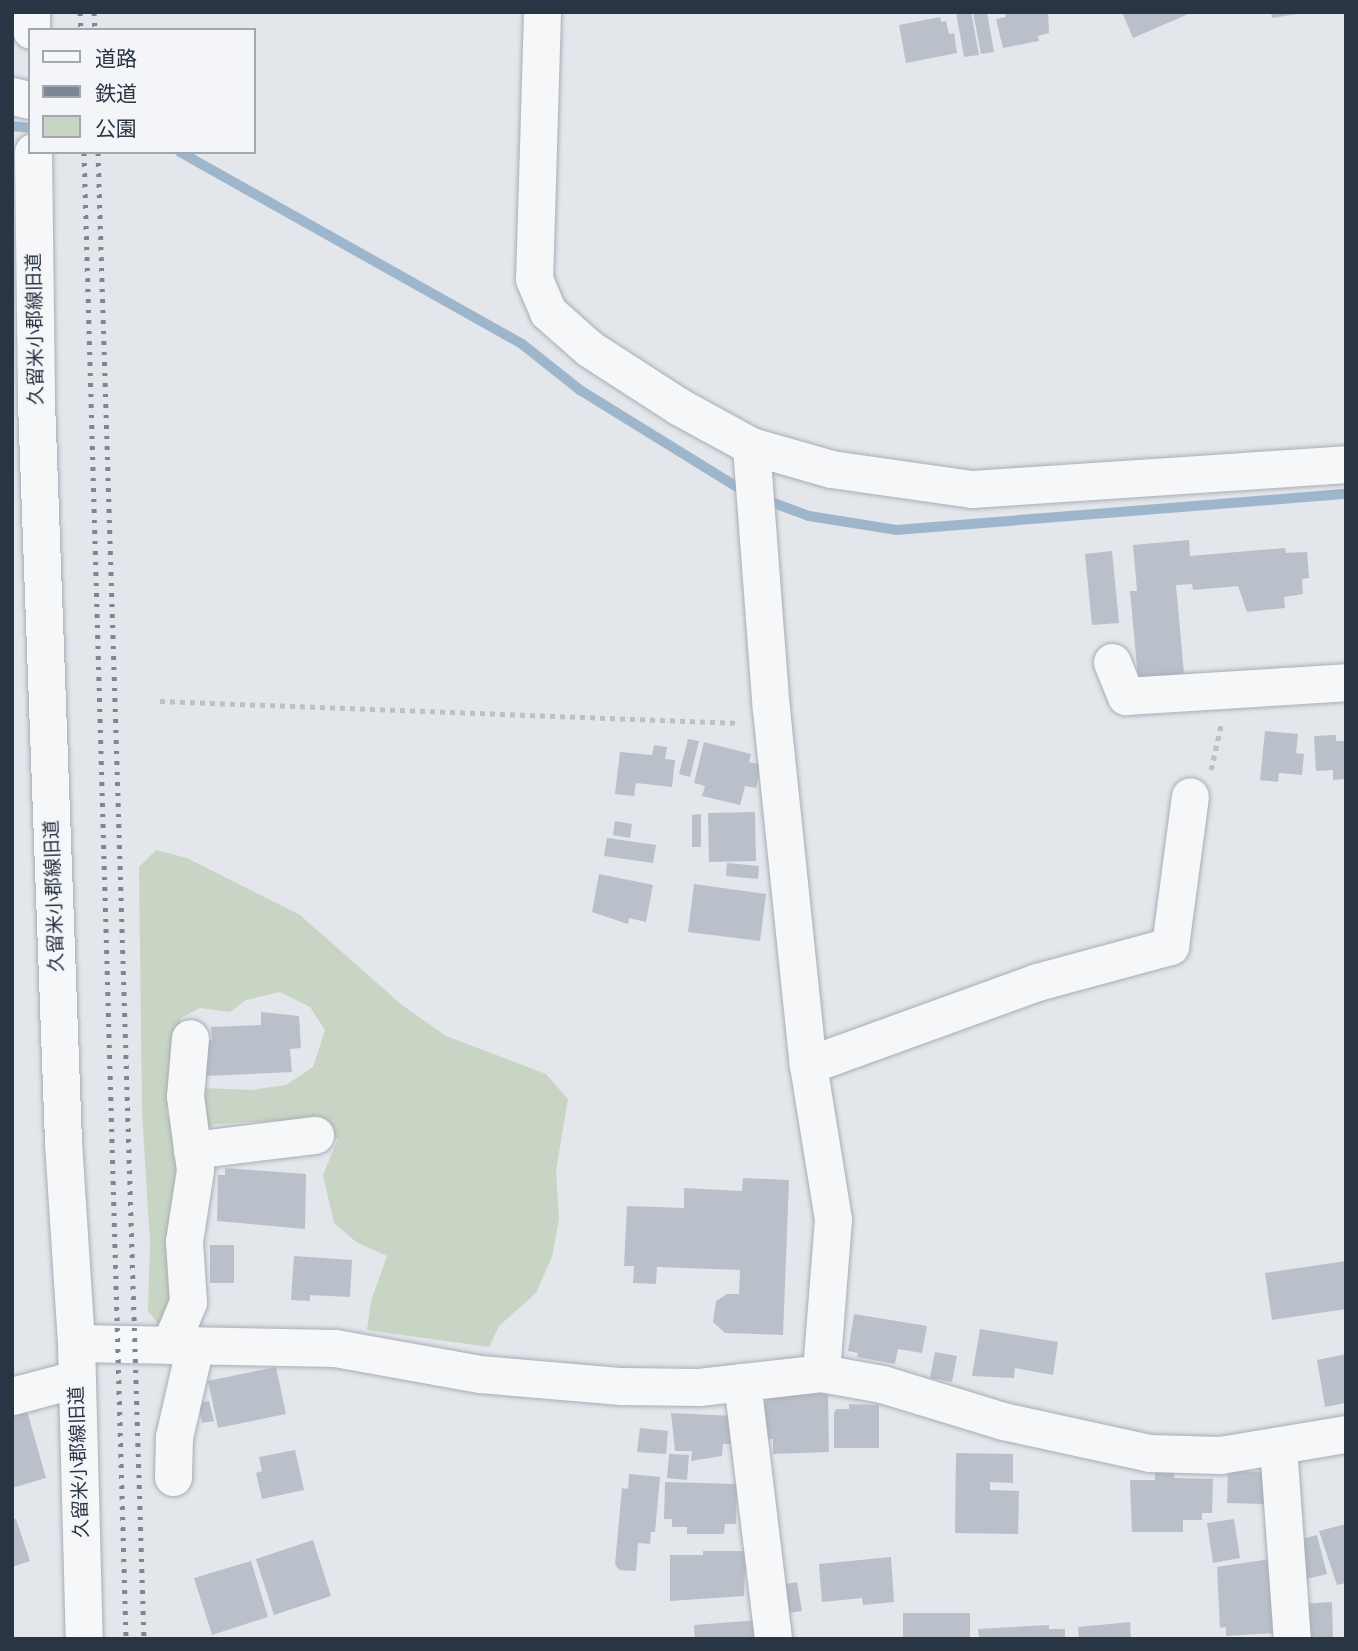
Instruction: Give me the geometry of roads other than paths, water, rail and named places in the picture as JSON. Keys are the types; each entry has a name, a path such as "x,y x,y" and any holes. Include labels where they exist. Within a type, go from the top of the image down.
{"street":[{"path":"542,12 534,279 548,312 590,349 678,406 752,472 772,724 808,1065 833,1219 821,1373"},
{"name":"久留米小郡線旧道","path":"33,154 24,400 76,1343 84,1639"},
{"path":"752,472 831,469 972,489 1346,464"},
{"path":"1112,662 1126,696 1346,682"},
{"path":"808,1065 1037,982 1170,946 1190,796"},
{"path":"173,1477 174,1437 188,1302 184,1241 195,1170 185,1096 190,1038"},
{"path":"192,1150 315,1135"},
{"path":"76,1343 335,1348 480,1374 621,1386 699,1387 821,1373 1150,1453 1220,1455 1346,1434"},
{"path":"12,1396 76,1379"},
{"path":"742,1382 773,1639"},
{"path":"1278,1446 1292,1639"}],"waterway":[{"path":"12,126 28,128"},
{"path":"184,154 522,344 580,390 745,492"},
{"path":"763,499 809,516 896,530 1346,494"}],"railway":[{"path":"80,12 81,28"},
{"path":"94,12 95,28"},
{"path":"84,154 126,1639"},
{"path":"98,154 144,1639"}]}
